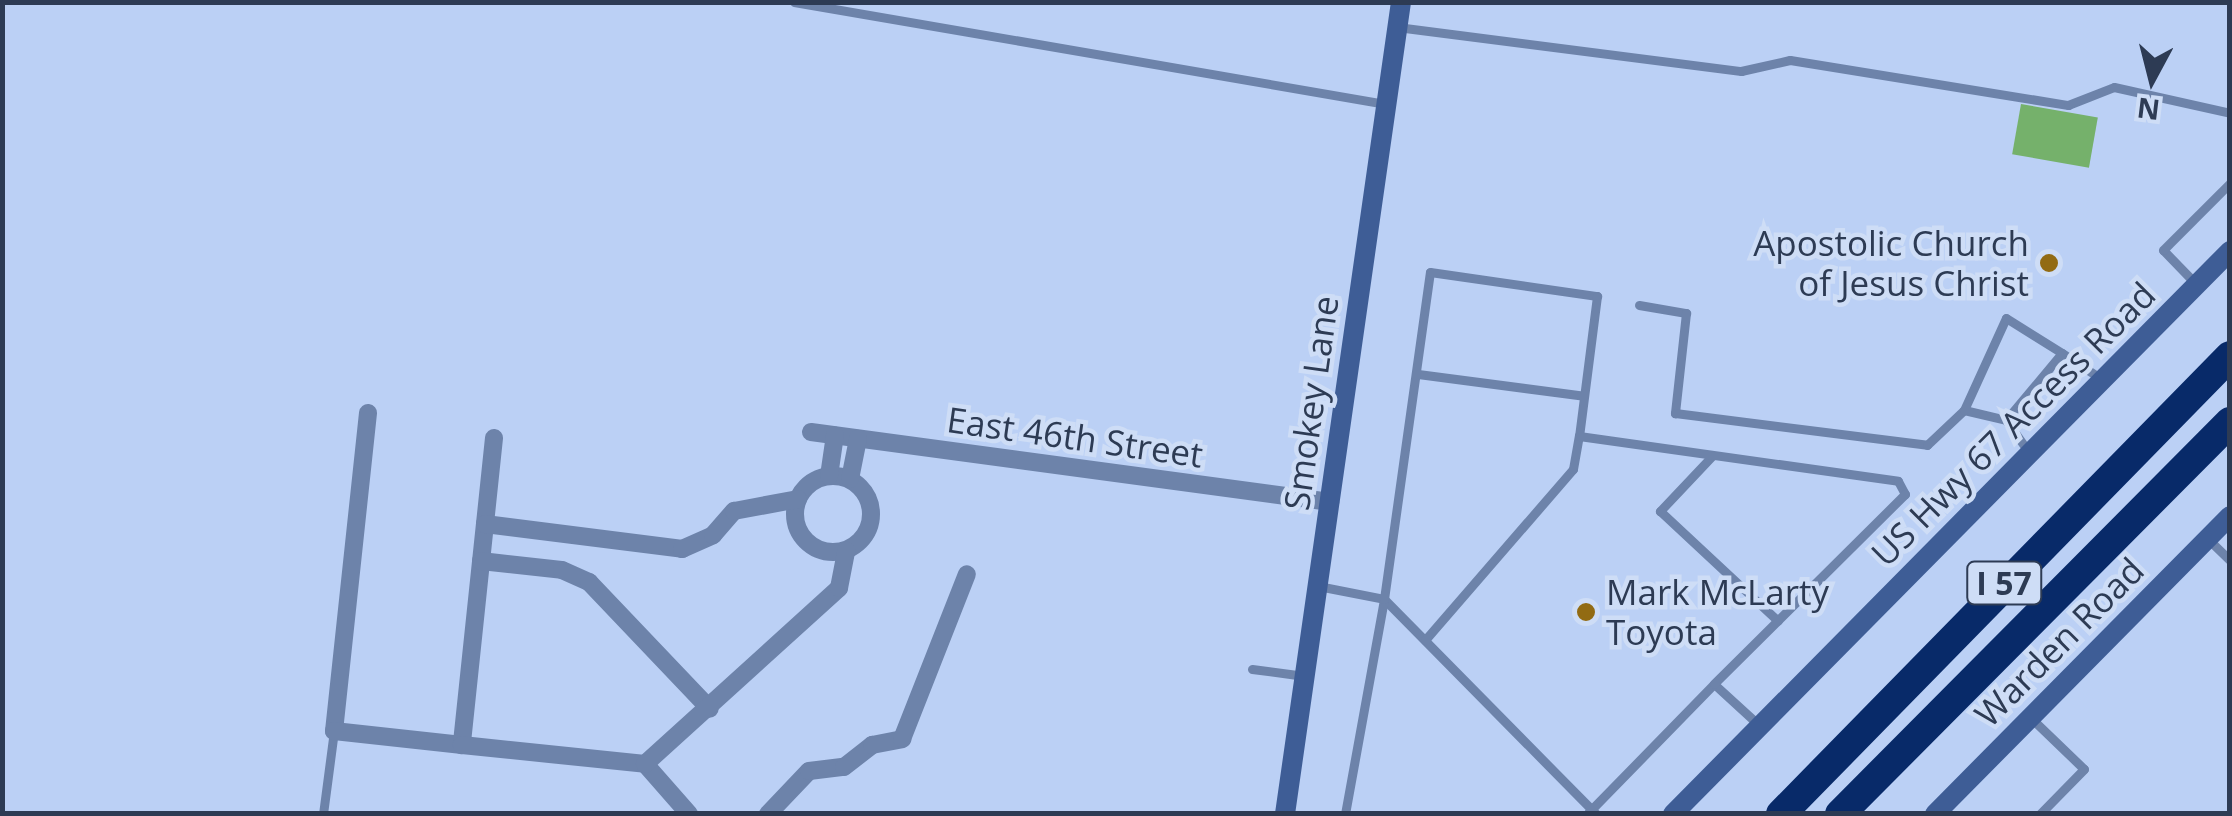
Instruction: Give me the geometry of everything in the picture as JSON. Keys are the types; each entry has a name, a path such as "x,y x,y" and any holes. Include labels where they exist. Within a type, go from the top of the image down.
{"highway":[{"name":"I 57","path":"1781,814 2230,356"},
{"name":"I 57","path":"1840,814 2230,422"}],"main road":[{"name":"Smokey Lane","path":"1285,814 1401,2"},
{"name":"US Hwy 67 Access Road","path":"1674,814 2230,252"},
{"name":"Warden Road","path":"1935,814 2230,516"}],"street":[{"path":"368,413 334,730 645,764 689,814"},
{"name":"East 46th Street","path":"812,432 1330,502"},
{"path":"828,476 836,435"},
{"path":"462,745 494,438"},
{"path":"850,479 828,476 809,484 798,499 802,536 822,551 846,551 866,535 872,510 850,479 858,438"},
{"path":"485,524 682,549 713,535 734,511 798,499"},
{"path":"645,764 839,588 846,551"},
{"path":"481,561 562,570 589,582 710,709"},
{"path":"768,814 809,771 844,766 872,745 902,739 966,574"}],"lane":[{"path":"794,2 1386,104"},
{"path":"1397,27 1741,71 1790,60 2068,105 2114,87 2230,113"},
{"path":"2196,285 2163,250 2230,182"},
{"path":"1345,814 1384,599 1430,272 1597,296 1573,469 1425,640"},
{"path":"1639,304 1686,313 1675,414 1927,445 1964,410 2006,318 2102,380"},
{"path":"2006,420 2062,353"},
{"path":"1418,374 1584,396"},
{"path":"1964,410 2006,420 2030,454"},
{"path":"1318,586 1384,599 1592,812 1905,494 1898,481 1578,436"},
{"path":"1712,456 1660,511 1778,621"},
{"path":"2208,538 2230,560"},
{"path":"1252,669 1304,676"},
{"path":"1714,684 1760,726"},
{"path":"2030,718 2084,769 2040,814"},
{"path":"323,814 334,730"}],"green space":[{"path":"2021,104 2098,118 2089,168 2012,154"}],"place":[{"name":"Apostolic Church of Jesus Christ","path":"2049,263"},
{"name":"Mark McLarty Toyota","path":"1586,612"}]}
